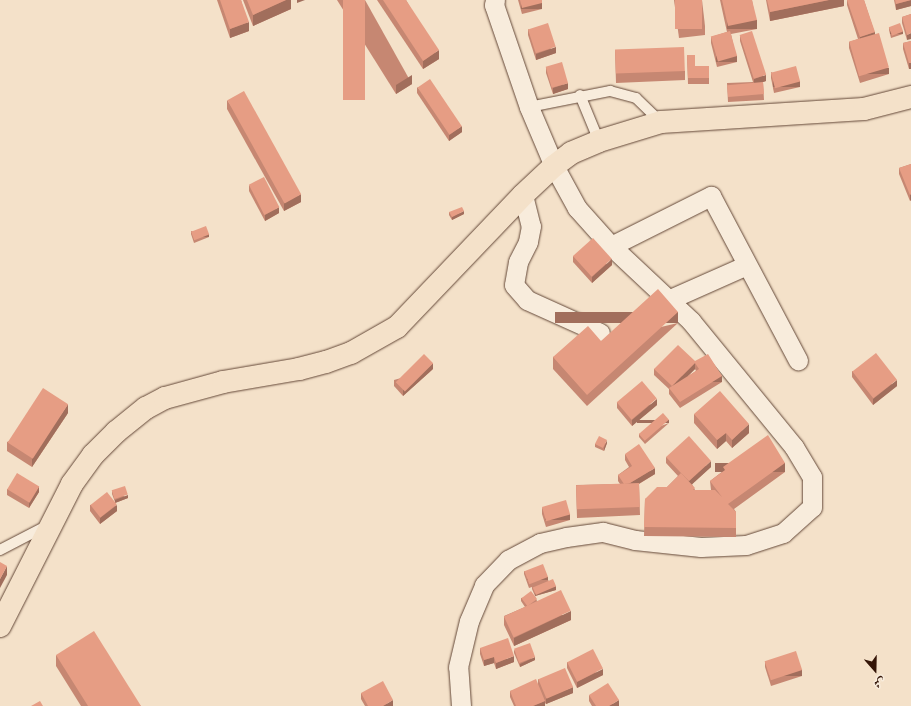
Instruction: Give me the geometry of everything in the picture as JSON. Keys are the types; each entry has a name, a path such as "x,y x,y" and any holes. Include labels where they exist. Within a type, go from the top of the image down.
{"main road":[{"path":"0,626 72,484 92,455 116,432 146,408 185,391 326,362 351,353 397,327 523,195 554,166 571,153 599,141 661,122 864,109 911,97"}],"street":[{"path":"461,706 458,667 469,621 484,585 508,560 540,543 566,537 603,532 635,540 701,547 746,546 783,533 812,508 812,477 794,447 691,322 611,246 577,208 554,166 529,107 494,5 495,0"},
{"path":"523,195 531,226 528,242 518,262 514,285 527,300 600,333"},
{"path":"611,246 711,196 798,360"},
{"path":"668,300 748,265"}],"lane":[{"path":"529,107 580,95 610,90 636,98 661,122"},
{"path":"580,95 599,141"},
{"path":"0,550 53,522"}],"building":[{"path":"220,0 241,0 249,22 230,29"},
{"path":"247,0 286,0 253,15"},
{"path":"343,0 365,0 365,100 343,100"},
{"path":"383,0 406,0 439,50 423,61"},
{"path":"520,0 542,0 542,3 522,8"},
{"path":"675,0 702,0 702,29 675,29"},
{"path":"722,0 752,0 757,20 728,26"},
{"path":"767,0 829,0 770,12"},
{"path":"847,0 864,0 875,32 860,37"},
{"path":"895,0 911,0 896,4"},
{"path":"911,14 911,33 907,35 902,17"},
{"path":"548,23 556,47 536,53 528,29"},
{"path":"900,23 903,31 892,36 889,27"},
{"path":"730,31 737,56 718,62 711,37"},
{"path":"752,31 766,75 754,79 740,35"},
{"path":"879,33 889,68 859,76 849,42"},
{"path":"911,41 911,63 909,63 903,43"},
{"path":"684,47 685,71 616,73 615,49"},
{"path":"687,55 695,55 695,66 709,66 709,78 688,78"},
{"path":"562,62 568,83 552,88 546,67"},
{"path":"796,66 800,81 775,88 771,73"},
{"path":"430,79 462,126 449,135 418,87"},
{"path":"763,82 764,94 728,97 727,85"},
{"path":"244,91 301,194 285,203 227,100"},
{"path":"911,164 911,194 910,195 899,168"},
{"path":"264,177 279,207 264,215 249,185"},
{"path":"462,207 464,211 452,217 449,212"},
{"path":"206,226 209,234 194,240 191,232"},
{"path":"593,238 612,259 592,277 573,256"},
{"path":"658,289 678,312 587,395 553,357 588,326 601,341"},
{"path":"678,345 695,361 708,354 722,376 680,402 669,388 699,369 695,363 672,386 654,369"},
{"path":"876,353 897,380 873,398 852,371"},
{"path":"424,354 433,363 405,391 396,382"},
{"path":"642,381 657,399 632,420 617,402"},
{"path":"43,388 68,404 33,459 8,443"},
{"path":"720,391 749,424 732,440 726,433 717,440 694,414"},
{"path":"663,413 669,420 645,441 639,434"},
{"path":"768,435 785,463 728,504 736,512 736,528 644,527 645,499 657,487 667,487 681,473 695,488 693,490 715,490 722,497 710,481 725,470 723,467"},
{"path":"599,436 607,440 603,448 595,444"},
{"path":"689,436 711,461 689,481 666,457"},
{"path":"639,444 655,468 630,483 624,484 618,475 632,466 625,454"},
{"path":"17,473 39,486 30,503 7,489"},
{"path":"639,483 640,507 577,509 576,485"},
{"path":"125,486 128,495 114,499 112,490"},
{"path":"107,492 117,505 100,518 90,505"},
{"path":"566,500 570,514 546,521 542,507"},
{"path":"0,562 7,566 0,579"},
{"path":"543,564 548,577 529,584 524,571"},
{"path":"553,579 556,586 536,595 533,588"},
{"path":"561,590 571,611 514,637 504,617"},
{"path":"531,591 537,599 527,606 521,598"},
{"path":"94,631 141,706 88,706 56,655"},
{"path":"508,638 514,656 496,663 494,657 484,660 480,648"},
{"path":"530,643 535,657 519,663 514,649"},
{"path":"593,649 603,669 577,682 567,662"},
{"path":"796,651 802,670 771,680 765,661"},
{"path":"565,668 573,687 547,699 538,679"},
{"path":"536,679 545,701 533,706 516,706 510,691"},
{"path":"383,681 393,700 383,706 368,706 361,693"},
{"path":"608,683 619,700 609,706 596,706 589,695"},
{"path":"40,701 43,706 31,706"}]}
